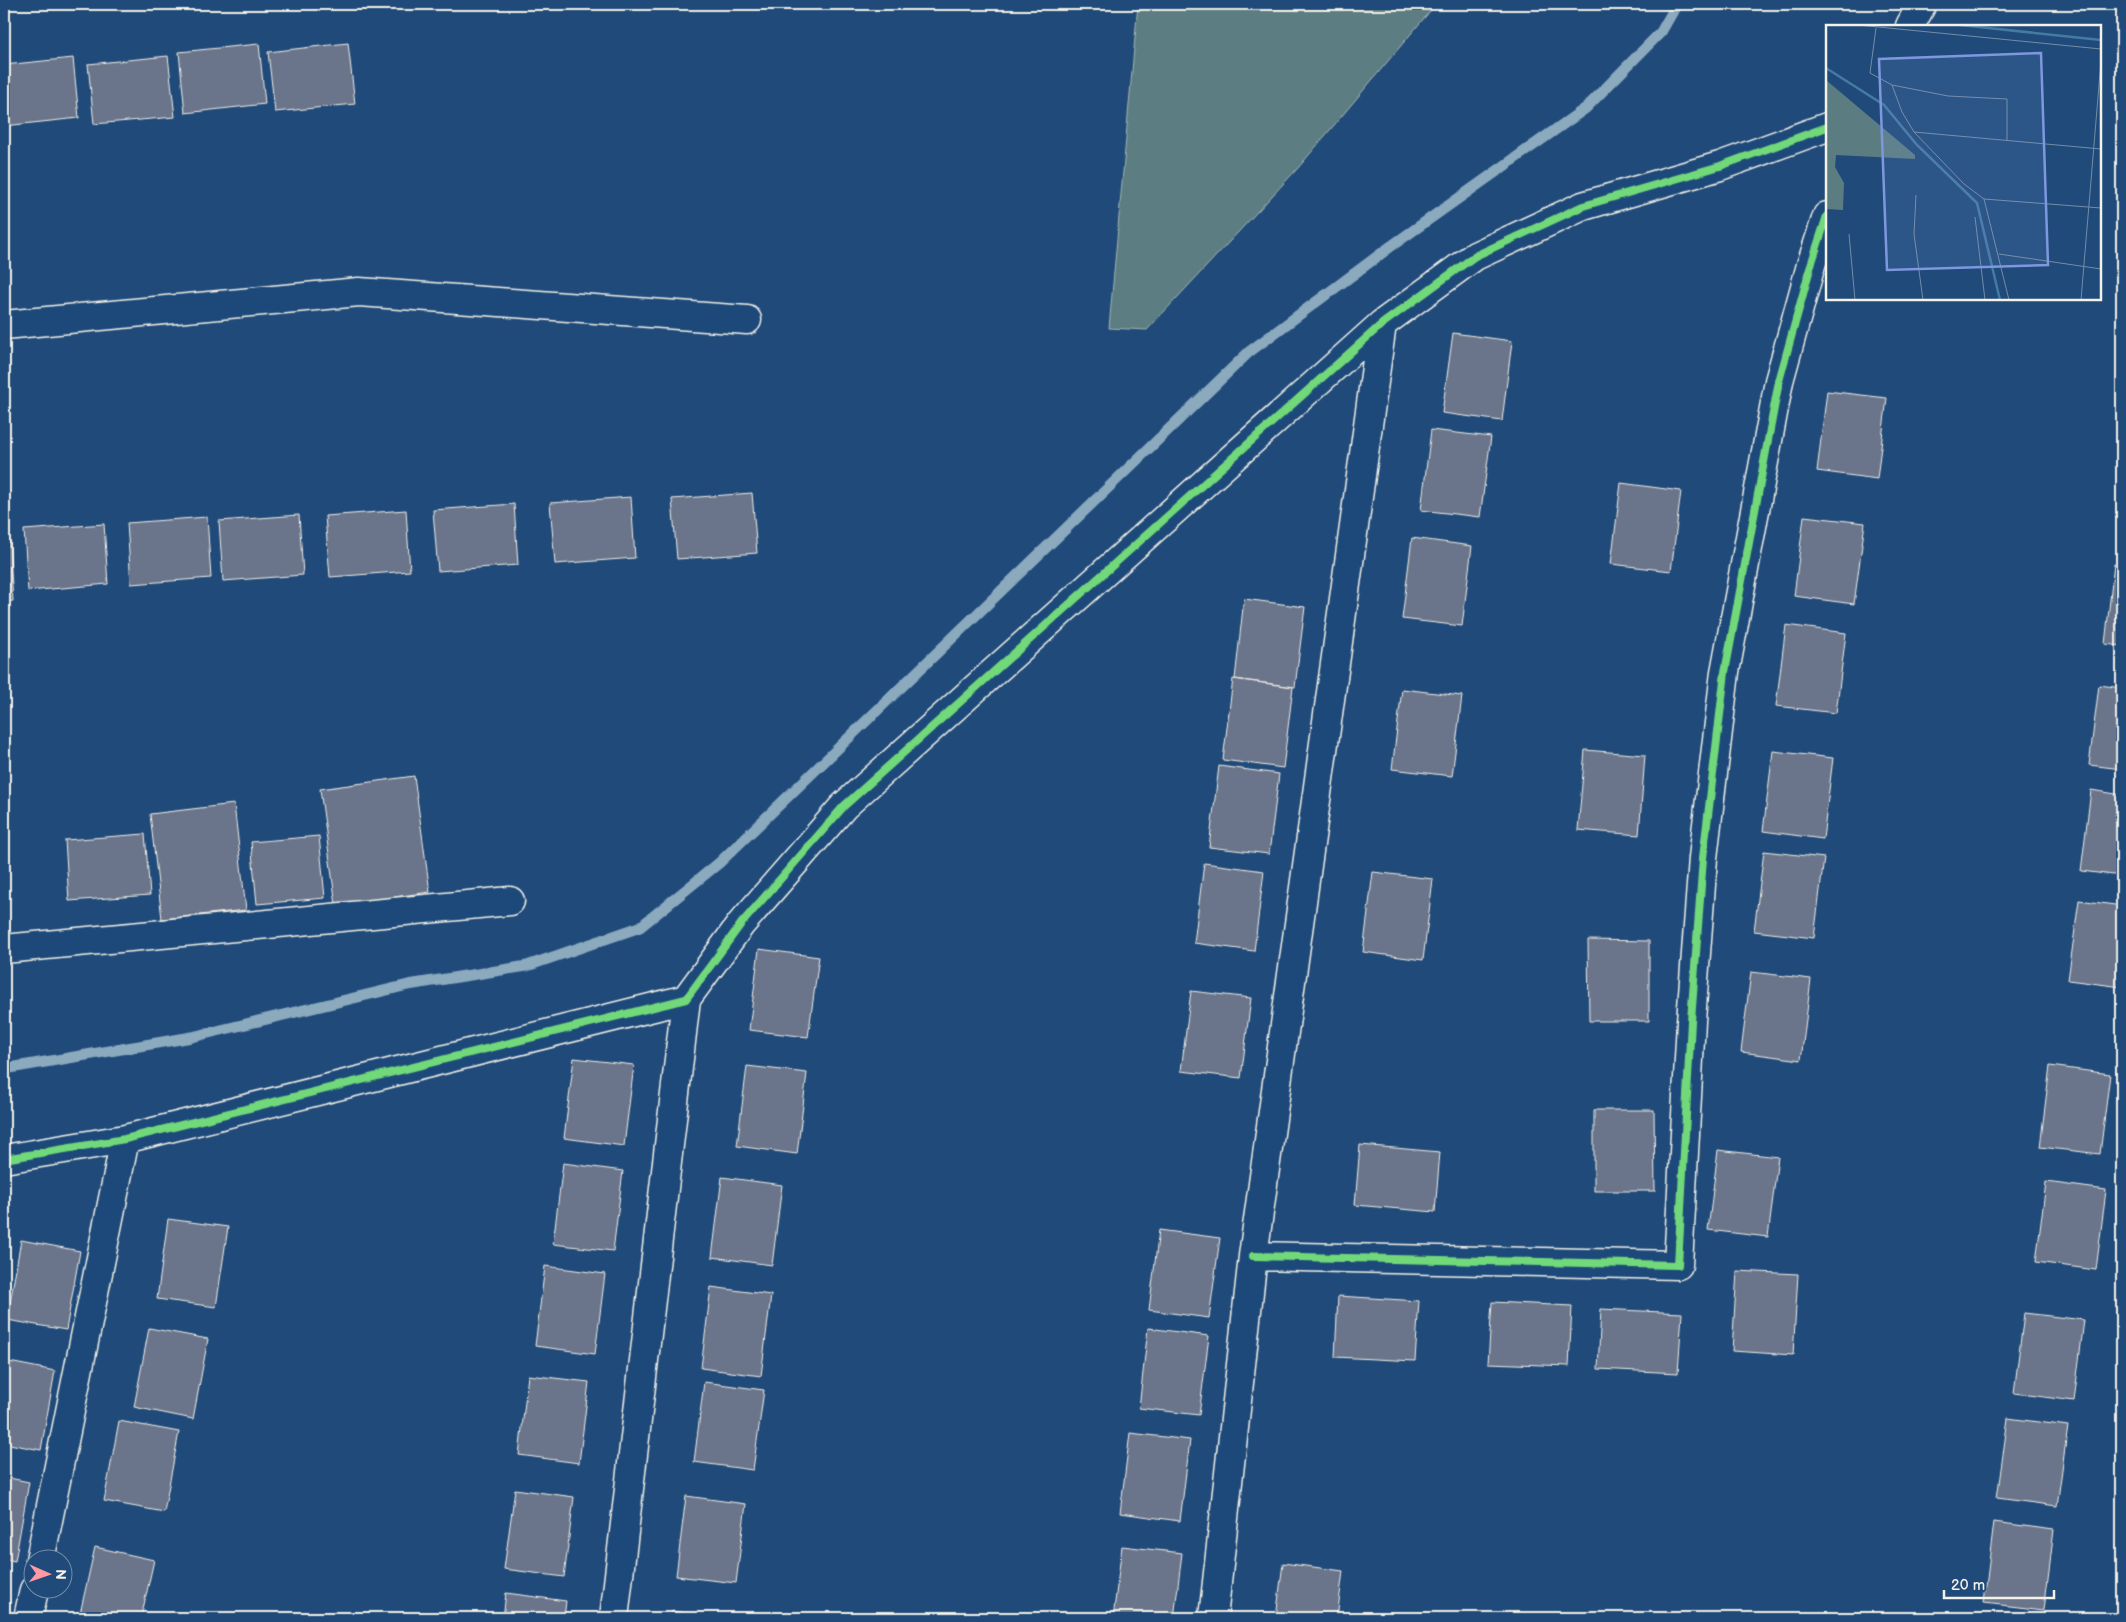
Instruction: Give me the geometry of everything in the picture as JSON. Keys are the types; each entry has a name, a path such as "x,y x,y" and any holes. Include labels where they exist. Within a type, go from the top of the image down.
{"street":[{"path":"1911,25 1922,4"},
{"path":"614,1618 686,999 741,924 844,806 1382,324 1475,256 1583,206 1720,166 1826,127"},
{"path":"1253,1256 1678,1265 1691,1021 1703,858 1725,672 1779,381 1811,265 1826,219"},
{"path":"4,325 359,292 747,320"},
{"path":"1213,1618 1253,1256 1382,324"},
{"path":"4,949 510,901"},
{"path":"4,1159 125,1139 686,999"},
{"path":"42,1550 125,1139"},
{"path":"28,1618 32,1600"}],"green space":[{"path":"1138,4 1436,4 1298,168 1147,330 1109,328"}],"building":[{"path":"348,43 355,104 275,112 268,52"},
{"path":"259,44 265,104 185,113 179,52"},
{"path":"168,56 175,117 94,124 88,64"},
{"path":"73,58 79,118 4,126 4,65"},
{"path":"1453,333 1512,341 1502,421 1442,413"},
{"path":"1827,391 1887,398 1877,479 1817,471"},
{"path":"1431,430 1491,437 1480,517 1421,510"},
{"path":"1621,483 1681,491 1671,571 1611,564"},
{"path":"752,493 757,553 677,559 672,499"},
{"path":"631,497 635,558 555,564 550,503"},
{"path":"514,504 518,565 438,571 433,510"},
{"path":"406,510 410,571 330,577 325,516"},
{"path":"299,515 303,575 223,581 219,521"},
{"path":"1804,516 1865,523 1854,604 1794,596"},
{"path":"207,517 211,578 131,584 127,523"},
{"path":"104,524 108,584 28,591 24,530"},
{"path":"1412,538 1472,546 1462,626 1402,619"},
{"path":"4,541 9,541 13,601 4,602"},
{"path":"2114,564 2122,565 2122,646 2105,644"},
{"path":"1244,599 1305,607 1295,687 1235,679"},
{"path":"1786,625 1846,633 1836,713 1776,706"},
{"path":"1233,679 1293,687 1283,768 1223,760"},
{"path":"2099,685 2122,688 2122,769 2089,765"},
{"path":"1402,689 1462,696 1452,776 1392,769"},
{"path":"1585,750 1645,755 1639,835 1578,830"},
{"path":"1773,751 1833,758 1823,839 1763,831"},
{"path":"1219,766 1279,774 1269,854 1209,847"},
{"path":"414,776 430,892 336,905 320,789"},
{"path":"2091,790 2122,795 2122,876 2081,871"},
{"path":"234,804 246,910 162,919 150,814"},
{"path":"145,834 150,895 69,901 65,840"},
{"path":"319,836 325,898 257,904 251,842"},
{"path":"1764,851 1824,858 1814,938 1754,931"},
{"path":"1204,863 1264,871 1254,951 1194,943"},
{"path":"1373,872 1433,879 1423,960 1363,952"},
{"path":"2079,900 2122,906 2122,987 2068,980"},
{"path":"1588,940 1649,941 1649,1021 1589,1021"},
{"path":"759,949 819,957 808,1037 749,1030"},
{"path":"1751,972 1811,979 1801,1060 1741,1052"},
{"path":"1191,991 1251,998 1241,1078 1181,1071"},
{"path":"574,1058 634,1065 624,1146 564,1138"},
{"path":"747,1066 807,1073 797,1154 737,1146"},
{"path":"2050,1066 2110,1074 2100,1154 2040,1147"},
{"path":"1594,1110 1654,1110 1655,1191 1594,1191"},
{"path":"1360,1145 1440,1152 1435,1212 1355,1205"},
{"path":"1718,1150 1778,1157 1768,1237 1708,1230"},
{"path":"563,1163 623,1171 613,1251 553,1244"},
{"path":"722,1177 782,1185 772,1265 712,1257"},
{"path":"2046,1182 2106,1190 2096,1270 2036,1262"},
{"path":"168,1219 228,1227 216,1307 157,1299"},
{"path":"1159,1230 1220,1238 1209,1318 1149,1310"},
{"path":"21,1240 80,1251 66,1330 7,1320"},
{"path":"545,1266 605,1274 595,1354 535,1346"},
{"path":"1737,1271 1798,1274 1793,1355 1732,1351"},
{"path":"711,1287 771,1295 761,1376 701,1368"},
{"path":"1338,1296 1419,1301 1415,1361 1335,1357"},
{"path":"1492,1302 1572,1306 1569,1366 1488,1363"},
{"path":"1601,1309 1682,1313 1678,1373 1598,1369"},
{"path":"2024,1313 2084,1320 2074,1401 2014,1393"},
{"path":"149,1328 208,1339 193,1419 134,1407"},
{"path":"1148,1328 1209,1336 1199,1415 1139,1408"},
{"path":"4,1361 55,1371 41,1450 4,1443"},
{"path":"528,1375 589,1382 579,1463 519,1455"},
{"path":"704,1382 764,1390 753,1470 694,1462"},
{"path":"2008,1418 2068,1426 2057,1506 1997,1498"},
{"path":"119,1421 179,1432 164,1512 104,1501"},
{"path":"1130,1433 1190,1440 1180,1521 1120,1513"},
{"path":"4,1477 29,1482 15,1561 4,1559"},
{"path":"515,1489 574,1497 564,1577 504,1569"},
{"path":"686,1496 746,1504 736,1583 676,1576"},
{"path":"1994,1522 2054,1530 2044,1610 1984,1603"},
{"path":"1122,1546 1182,1553 1174,1618 1113,1618"},
{"path":"95,1547 154,1560 141,1618 79,1618"},
{"path":"1283,1563 1343,1571 1337,1618 1276,1618"},
{"path":"4,1587 8,1588 4,1611"},
{"path":"506,1593 566,1601 564,1618 503,1618"},
{"path":"672,1611 728,1618 672,1618"}],"waterway":[{"path":"4,1069 192,1037 408,985 527,966 640,927 719,863 1249,352 1390,247 1586,108 1661,32 1677,4"}],"cycle path":[{"path":"4,1159 125,1139 686,999 741,924 844,806 1382,324 1475,256 1583,206 1720,166 1826,127"},
{"path":"1253,1256 1678,1265 1691,1021 1703,858 1725,672 1779,381 1811,265 1826,219"}]}
